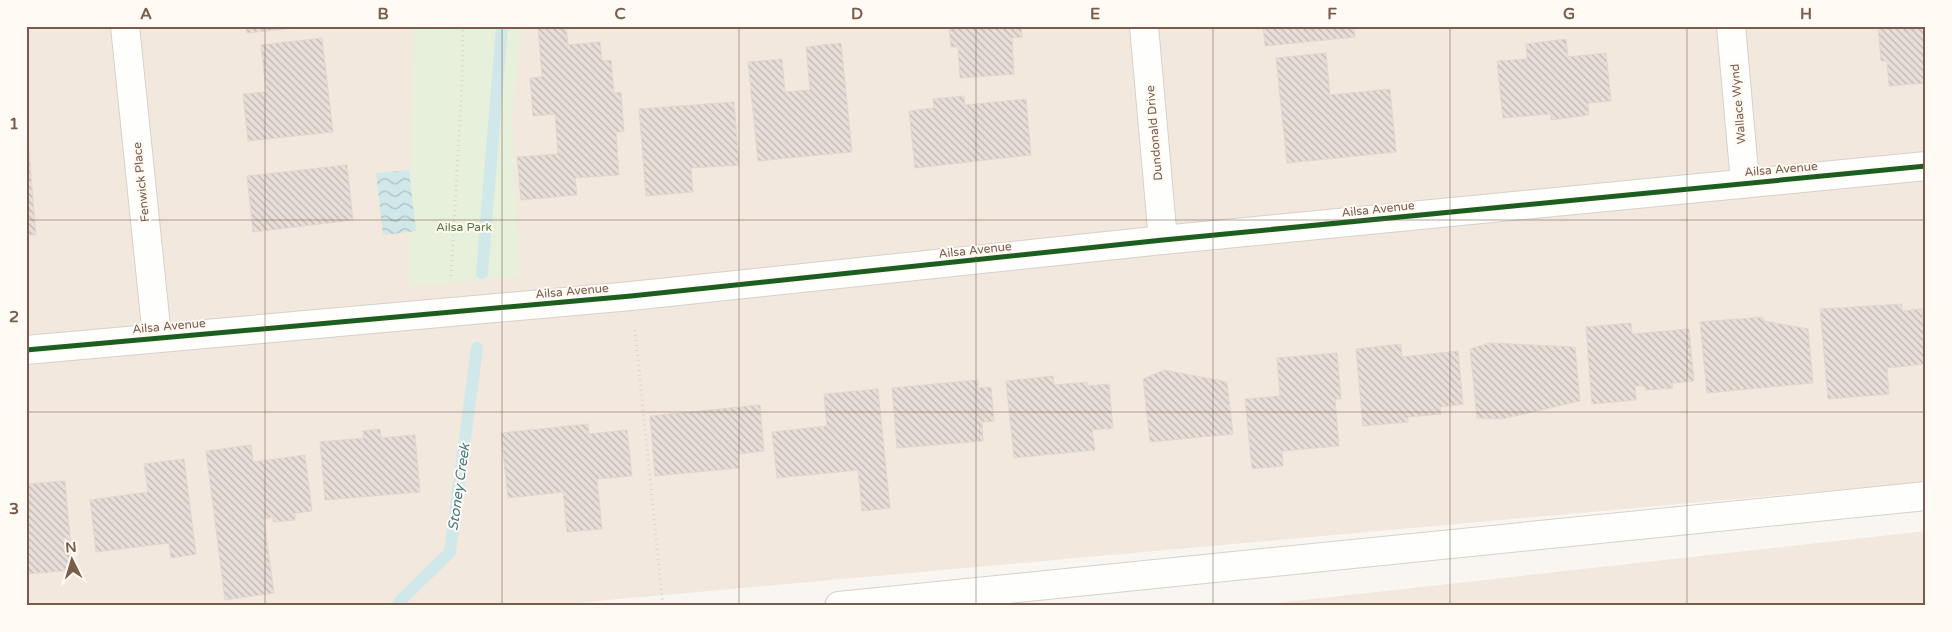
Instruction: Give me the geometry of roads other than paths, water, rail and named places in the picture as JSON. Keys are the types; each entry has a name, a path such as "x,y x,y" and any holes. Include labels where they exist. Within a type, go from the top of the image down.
{"street":[{"name":"Fenwick Place","path":"125,26 157,337"},
{"name":"Dundonald Drive","path":"1144,26 1163,240"},
{"name":"Wallace Wynd","path":"1731,26 1745,182"},
{"name":"Ailsa Avenue","path":"26,350 632,296 1163,240 1745,182 1926,166"},
{"path":"839,606 1926,496"}],"water":[{"path":"409,170 416,231 383,235 376,173"}],"waterway":[{"name":"Stoney Creek","path":"482,273 502,26"},
{"name":"Stoney Creek","path":"398,606 400,601 450,552 477,348"}],"park label":[{"name":"Ailsa Park","path":"464,227"}]}
